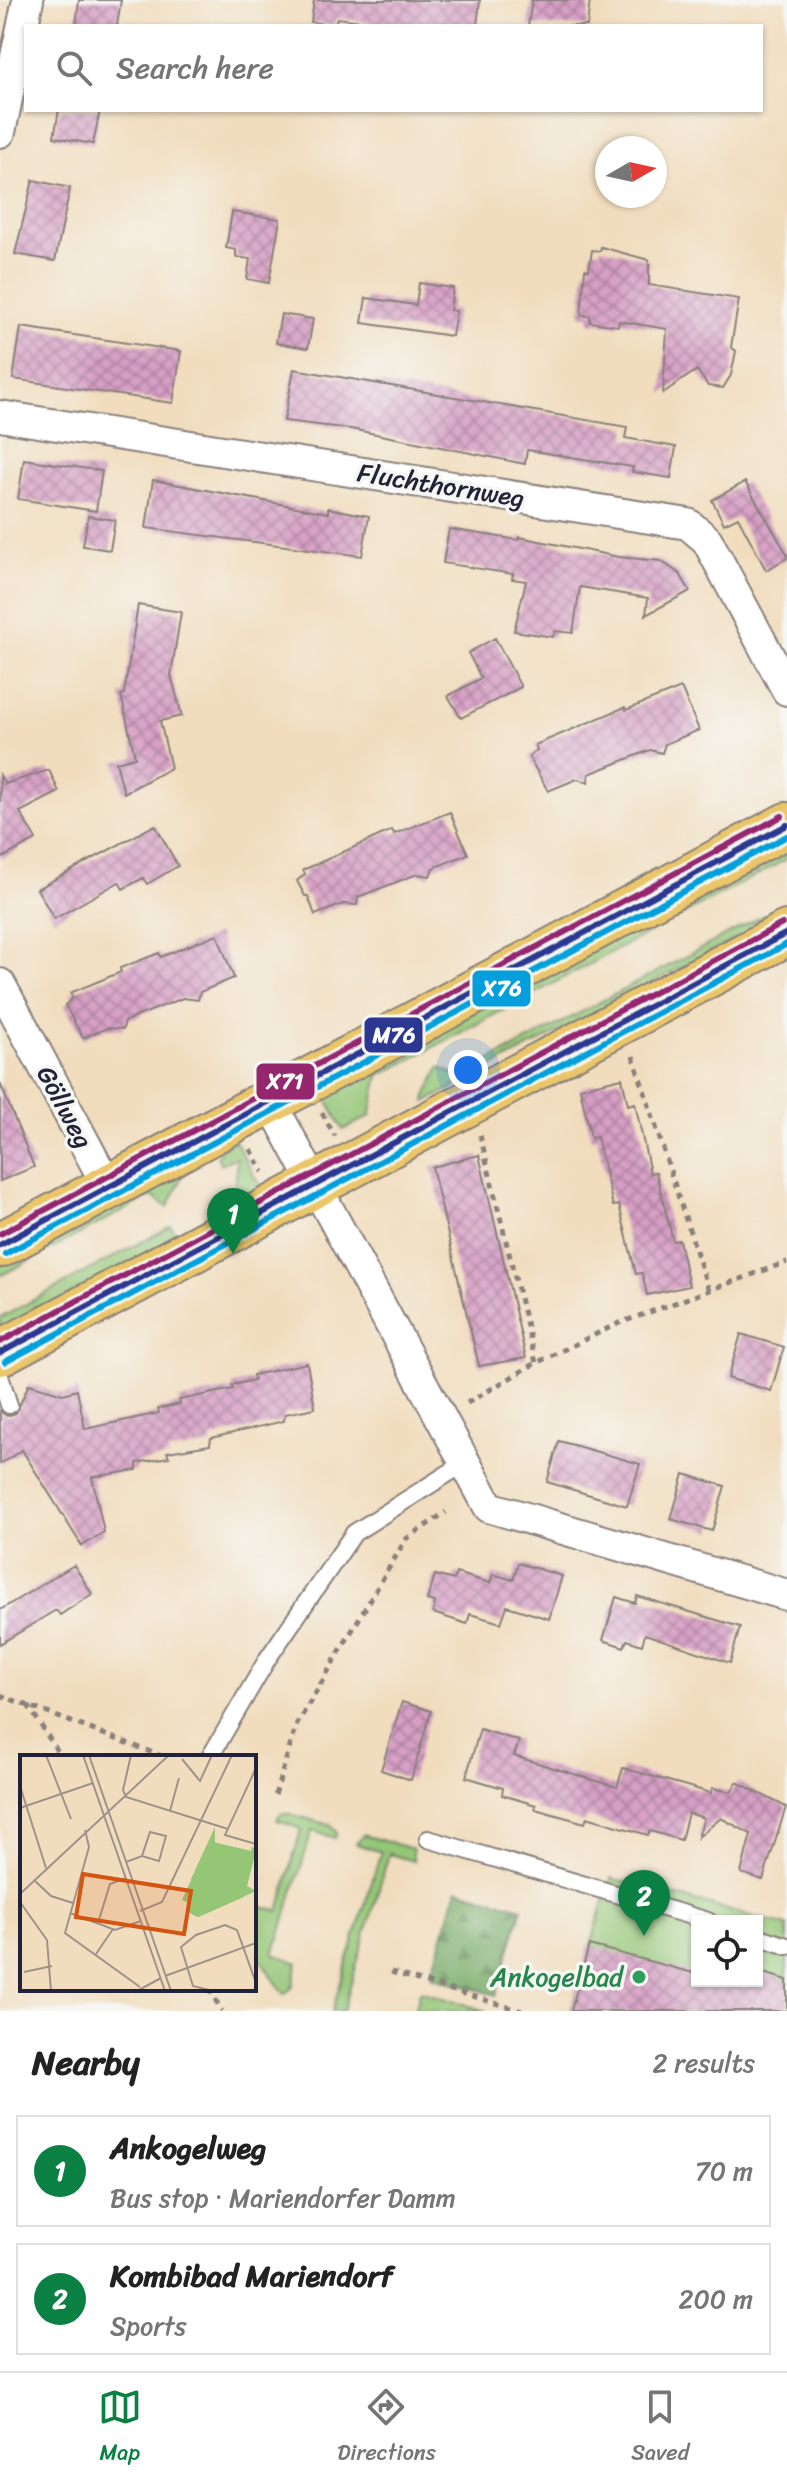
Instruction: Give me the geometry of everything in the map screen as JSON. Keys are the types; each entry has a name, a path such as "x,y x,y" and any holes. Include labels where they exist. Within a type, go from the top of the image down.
{"main road":[{"path":"0,1245 787,825"},
{"path":"0,1353 787,933"}],"street":[{"path":"0,132 28,0"},
{"name":"Fluchthornweg","path":"0,416 688,524 707,540 787,690"},
{"name":"Göllweg","path":"0,984 108,1187"},
{"path":"270,1101 463,1464 489,1507 787,1595"}],"lane":[{"path":"0,1376 9,1405"},
{"path":"211,1755 268,1658 354,1533 463,1464"},
{"path":"428,1839 691,1916"},
{"path":"763,1938 787,1946"}],"path":[{"path":"632,1053 709,1291"},
{"path":"321,1110 342,1149"},
{"path":"244,1135 264,1174"},
{"path":"480,1135 536,1363"},
{"path":"467,1403 536,1363 617,1324 787,1262"},
{"path":"275,1795 297,1724 406,1539 446,1512"},
{"path":"0,1695 159,1755"},
{"path":"27,1704 60,1755"},
{"path":"391,1972 520,2011"},
{"path":"210,1991 222,2011"}],"green space":[{"path":"787,845 787,859 379,1076 370,1116 343,1130 323,1092"},
{"path":"768,913 771,920 426,1102 425,1098 440,1067 459,1077"},
{"path":"235,1140 263,1192 241,1203 235,1193 237,1157 221,1164 217,1157 221,1149"},
{"path":"186,1169 168,1207 151,1196 0,1276 0,1265"},
{"path":"171,1226 178,1237 0,1332 0,1318"},
{"path":"280,1814 330,1825 337,1833 335,1838 312,1831 274,1954 298,1963 292,1988 284,1994 256,1953 256,1905 279,1911 301,1829 277,1820"},
{"path":"363,1835 413,1849 413,1861 389,1854 343,2011 332,2011 381,1852 356,1844"},
{"path":"611,1878 747,1915 691,1915 691,1987 763,1987 763,1919 787,1926 787,2011 571,2011"},
{"path":"457,1889 522,1908 496,1995 431,1976"},
{"path":"420,1991 486,2011 414,2011"}],"building":[{"path":"79,0 121,0 117,24 76,24"},
{"path":"314,0 480,0 477,24 386,24 337,18 335,24 311,22"},
{"path":"532,0 590,0 587,24 528,24"},
{"path":"59,112 100,112 93,144 54,137"},
{"path":"33,180 70,188 55,261 15,254"},
{"path":"232,212 280,219 269,283 247,279 250,259 236,257 236,250 226,248"},
{"path":"601,247 649,260 649,285 739,299 731,347 736,351 731,375 723,388 708,386 697,370 663,393 667,329 619,321 618,326 590,322 590,316 581,315 585,269 589,270 592,250 600,251"},
{"path":"419,283 453,288 450,310 456,311 452,336 362,323 366,298 416,305"},
{"path":"281,314 313,319 308,348 276,343"},
{"path":"21,327 181,351 173,403 13,379"},
{"path":"294,369 627,427 625,438 676,447 671,478 632,472 633,467 527,450 525,464 351,429 284,421"},
{"path":"24,459 102,471 96,511 18,499"},
{"path":"153,480 328,513 328,508 369,516 362,556 146,528"},
{"path":"745,482 787,554 787,558 766,570 738,517 724,524 712,500"},
{"path":"88,516 115,520 110,550 83,546"},
{"path":"449,529 518,540 519,537 619,557 661,561 680,574 690,591 646,615 648,598 580,587 573,633 555,631 553,637 514,631 526,581 512,579 513,574 443,563"},
{"path":"138,605 181,612 171,675 182,716 160,721 171,768 124,793 116,762 135,757 121,695 124,694"},
{"path":"495,638 521,687 461,718 448,696 481,678 468,653"},
{"path":"681,688 699,730 665,744 662,753 650,750 589,774 588,782 577,779 548,791 529,757 537,750 535,745 625,707 626,710"},
{"path":"49,770 59,792 20,812 36,840 0,859 0,775 5,784"},
{"path":"450,812 468,854 433,868 430,876 417,874 358,897 357,905 343,904 315,915 308,896 305,896 297,881 305,874 303,870 392,830 394,834"},
{"path":"155,825 178,866 147,884 143,878 123,889 119,882 54,919 37,889"},
{"path":"217,934 234,978 200,992 198,1000 183,998 125,1021 123,1029 107,1028 83,1038 65,1005 73,998 70,993 121,972 120,968 159,953 161,957"},
{"path":"622,1078 628,1105 635,1103 650,1173 656,1172 673,1241 679,1240 689,1286 647,1295 642,1273 636,1274 619,1205 613,1206 597,1137 591,1138 580,1088"},
{"path":"0,1083 34,1167 0,1181"},
{"path":"479,1155 526,1358 479,1366 432,1167"},
{"path":"741,1334 784,1347 771,1391 728,1378"},
{"path":"307,1363 315,1408 285,1414 284,1421 211,1438 210,1445 167,1452 169,1457 137,1463 137,1470 92,1477 104,1532 82,1546 22,1450 0,1464 0,1411 7,1416 16,1413 29,1384 63,1394 77,1390 85,1429 159,1413 158,1409 180,1404 179,1400 233,1389 232,1385 254,1380 253,1375"},
{"path":"559,1441 640,1464 627,1506 547,1482"},
{"path":"684,1474 725,1486 712,1531 671,1519"},
{"path":"518,1563 562,1576 549,1619 507,1606 501,1623 470,1614 467,1624 433,1613 435,1602 427,1600 435,1575 454,1580 456,1573 490,1583 493,1574 513,1580"},
{"path":"74,1565 92,1594 60,1615 56,1610 0,1644 0,1610"},
{"path":"637,1596 740,1627 730,1663 645,1634 642,1645 627,1640 624,1647 603,1640 616,1597 635,1603"},
{"path":"402,1702 431,1711 411,1780 381,1770"},
{"path":"480,1729 519,1741 514,1756 617,1787 623,1768 711,1793 712,1788 731,1792 737,1782 786,1807 763,1880 741,1873 751,1834 721,1818 698,1837 704,1818 688,1813 681,1840 650,1831 648,1835 587,1817 585,1823 535,1809 536,1805 502,1795 503,1788 466,1777"},
{"name":"Ankogelbad","path":"589,1945 691,1972 691,1987 763,1987 763,1973 787,1980 787,2011 571,2011"}],"transit line":[{"name":"X71","path":"0,1234 782,816"},
{"name":"M76","path":"0,1245 787,825"},
{"name":"X76","path":"5,1254 787,836"},
{"name":"X71","path":"0,1342 782,924"},
{"name":"M76","path":"0,1353 787,933"},
{"name":"X76","path":"5,1362 787,944"}],"place":[{"name":"Ankogelweg","path":"233,1254"},
{"name":"Kombibad Mariendorf","path":"644,1936"},
{"name":"Ankogelbad","path":"639,1977"}]}
